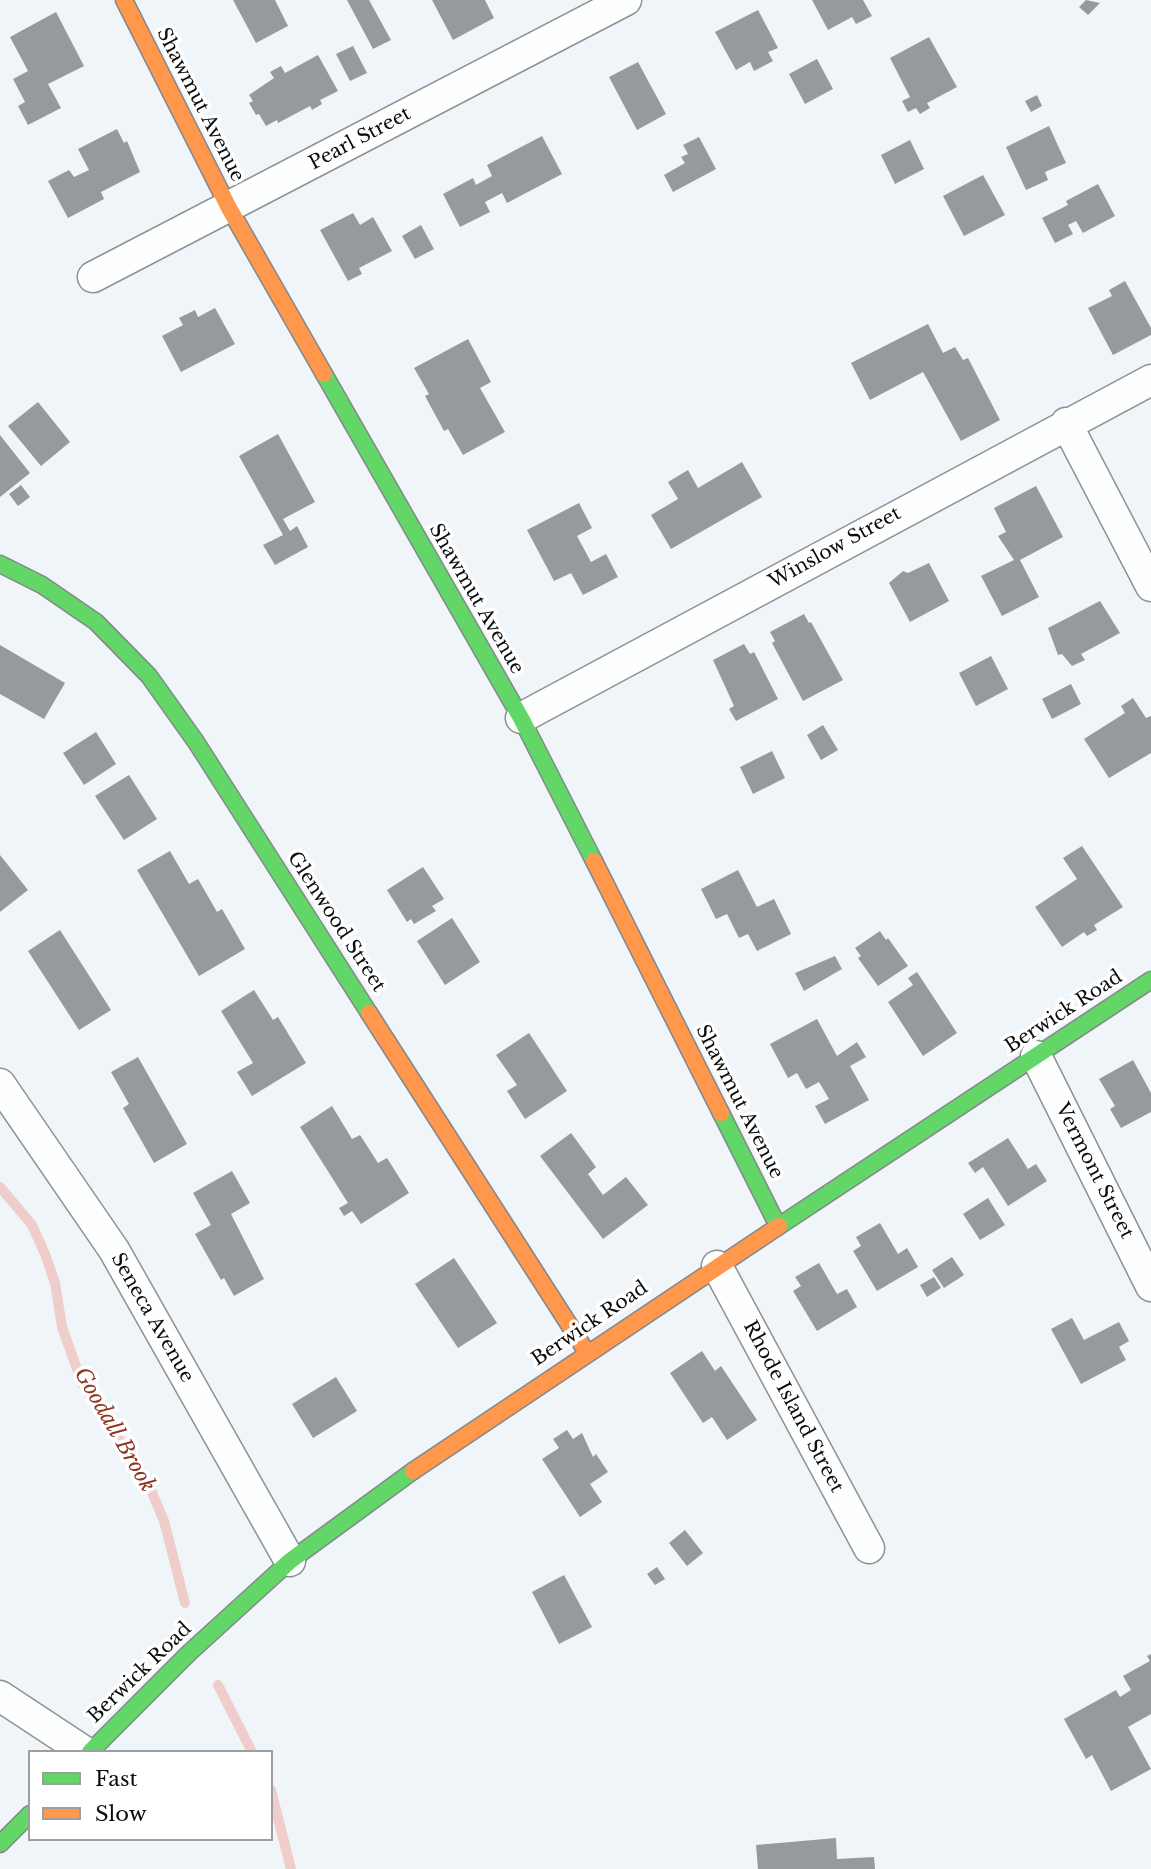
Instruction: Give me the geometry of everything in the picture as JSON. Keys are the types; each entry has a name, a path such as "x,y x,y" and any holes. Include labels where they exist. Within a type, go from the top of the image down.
{"street":[{"name":"Shawmut Avenue","path":"124,0 229,208 521,718 778,1226"},
{"name":"Pearl Street","path":"93,277 626,0"},
{"name":"Winslow Street","path":"521,718 1151,380"},
{"path":"1066,424 1151,586"},
{"name":"Glenwood Street","path":"0,564 42,585 96,622 149,676 196,742 586,1351"},
{"name":"Berwick Road","path":"90,1750 189,1653 289,1561 436,1454 586,1351 1151,980"},
{"name":"Vermont Street","path":"1036,1056 1151,1286"},
{"name":"Seneca Avenue","path":"0,1084 114,1250 289,1561"},
{"name":"Rhode Island Street","path":"717,1266 869,1548"},
{"path":"0,1696 85,1750"},
{"path":"0,1844 28,1816"}],"building":[{"path":"233,0 275,0 288,26 256,43"},
{"path":"347,0 369,0 391,40 373,49"},
{"path":"432,0 485,0 494,18 453,40"},
{"path":"812,0 863,0 872,16 856,24 852,17 828,30"},
{"path":"1086,0 1100,3 1088,15 1079,7"},
{"path":"758,10 778,48 768,52 773,61 754,71 750,62 736,70 715,32"},
{"path":"56,12 84,66 48,84 61,108 28,125 18,106 25,102 13,79 28,71 10,37"},
{"path":"929,37 957,87 927,103 930,108 920,114 916,108 908,112 902,101 910,97 890,58"},
{"path":"353,46 367,73 350,81 336,54"},
{"path":"318,55 338,91 320,100 322,104 312,110 310,106 278,123 277,120 266,126 249,103 253,101 249,95 274,78 270,72 281,66 285,73"},
{"path":"817,59 833,89 805,104 789,74"},
{"path":"638,62 666,114 637,130 609,77"},
{"path":"1037,95 1042,106 1031,112 1025,101"},
{"path":"1049,126 1066,163 1045,172 1048,180 1026,190 1006,147"},
{"path":"117,129 124,143 127,141 140,172 101,192 104,199 68,218 48,181 69,170 74,177 89,170 78,149"},
{"path":"542,136 562,174 507,203 502,193 485,202 490,212 460,227 443,194 473,178 476,185 492,176 487,165"},
{"path":"699,137 716,169 673,192 664,175 685,163 681,157 688,154 683,145"},
{"path":"910,140 924,169 895,184 881,155"},
{"path":"983,175 1005,215 964,236 943,196"},
{"path":"1098,184 1115,216 1083,233 1076,221 1068,225 1073,234 1055,243 1042,218 1068,205 1066,201"},
{"path":"353,213 360,225 373,217 392,251 359,268 362,274 348,281 320,230"},
{"path":"421,225 434,249 415,259 402,236"},
{"path":"1125,281 1151,328 1151,335 1113,355 1088,308 1112,296 1109,290"},
{"path":"215,308 235,344 181,372 162,336 183,325 179,318 195,310 198,317"},
{"path":"928,324 943,353 955,347 963,360 968,358 1000,420 961,441 923,372 870,400 851,363"},
{"path":"468,339 491,382 480,388 505,432 463,455 448,429 444,431 425,396 429,394 414,368"},
{"path":"38,402 70,442 41,466 8,426"},
{"path":"278,434 315,502 283,519 290,531 297,526 308,547 275,565 263,545 283,535 239,456"},
{"path":"0,435 30,473 0,497"},
{"path":"742,462 762,497 671,549 651,515 678,499 668,482 688,470 698,488"},
{"path":"21,485 30,497 18,506 9,494"},
{"path":"1036,486 1063,537 1020,560 1039,597 1002,616 981,576 1014,560 998,536 1006,532 994,508"},
{"path":"579,503 592,528 577,536 591,562 606,554 618,577 583,595 571,573 554,581 527,530"},
{"path":"929,563 949,601 910,622 889,583 903,571 908,573"},
{"path":"1100,601 1120,633 1081,654 1085,660 1072,666 1062,654 1058,655 1048,628"},
{"path":"804,614 843,680 803,701 772,643 775,641 770,632"},
{"path":"744,644 750,654 754,652 778,699 736,721 729,709 734,706 713,660"},
{"path":"0,645 65,683 44,719 0,694"},
{"path":"991,656 1008,689 976,706 959,673"},
{"path":"1071,684 1081,704 1052,719 1042,699"},
{"path":"1133,698 1146,718 1151,716 1151,753 1109,778 1084,739 1125,713 1121,706"},
{"path":"823,725 838,750 821,760 807,735"},
{"path":"96,732 116,764 84,785 63,753"},
{"path":"772,751 785,778 753,794 740,767"},
{"path":"129,775 157,819 124,840 95,796"},
{"path":"1082,846 1123,907 1094,925 1097,930 1087,936 1084,932 1062,947 1035,907 1077,879 1063,858"},
{"path":"170,851 189,884 198,879 217,912 222,909 245,949 199,976 137,870"},
{"path":"0,855 28,890 0,912"},
{"path":"423,867 444,899 432,906 436,911 414,924 411,919 407,922 387,890"},
{"path":"738,870 757,907 774,899 791,934 757,951 748,934 739,938 727,914 716,919 701,889"},
{"path":"452,918 480,962 445,985 417,941"},
{"path":"60,930 111,1010 79,1030 28,951"},
{"path":"880,931 908,966 878,986 858,958 861,956 855,948"},
{"path":"835,956 842,969 804,991 795,973"},
{"path":"917,972 957,1033 923,1056 888,1002 913,985 908,978"},
{"path":"254,990 273,1020 278,1017 306,1063 252,1096 237,1072 253,1063 221,1011"},
{"path":"817,1019 837,1056 857,1042 866,1057 850,1066 869,1100 825,1124 815,1106 829,1099 819,1082 806,1089 797,1073 788,1078 770,1044"},
{"path":"529,1033 567,1091 525,1119 507,1091 517,1085 496,1055"},
{"path":"138,1057 187,1144 154,1163 123,1108 129,1104 111,1072"},
{"path":"1133,1060 1151,1093 1151,1112 1121,1128 1110,1109 1115,1106 1099,1079"},
{"path":"332,1106 352,1139 360,1135 378,1163 387,1158 409,1193 361,1224 352,1211 344,1216 339,1208 348,1203 300,1127"},
{"path":"571,1133 596,1167 588,1174 603,1195 626,1177 648,1205 603,1239 540,1156"},
{"path":"1008,1138 1028,1169 1036,1164 1047,1181 1008,1206 983,1167 975,1173 968,1163"},
{"path":"232,1171 250,1203 231,1214 264,1279 234,1296 224,1278 221,1280 195,1234 211,1225 193,1193"},
{"path":"988,1198 1005,1225 980,1240 963,1214"},
{"path":"880,1223 898,1254 907,1248 918,1267 877,1291 853,1251 861,1246 856,1237"},
{"path":"952,1257 964,1275 944,1288 932,1270"},
{"path":"454,1258 497,1323 458,1348 415,1284"},
{"path":"819,1263 837,1294 847,1289 857,1307 817,1331 793,1291 801,1286 795,1277"},
{"path":"934,1277 941,1288 927,1297 920,1285"},
{"path":"1072,1318 1084,1340 1119,1322 1129,1341 1119,1347 1126,1360 1081,1384 1051,1329"},
{"path":"702,1351 715,1371 721,1366 757,1420 727,1440 712,1417 703,1423 670,1373"},
{"path":"336,1377 357,1411 313,1438 292,1404"},
{"path":"567,1430 573,1439 582,1433 593,1457 596,1454 608,1472 590,1484 602,1502 580,1517 542,1459 559,1448 553,1439"},
{"path":"685,1530 703,1553 687,1566 669,1543"},
{"path":"657,1567 665,1579 655,1585 647,1574"},
{"path":"564,1575 592,1627 559,1644 532,1592"},
{"path":"1151,1654 1151,1714 1128,1727 1151,1769 1111,1791 1092,1755 1086,1759 1064,1719 1116,1690 1120,1697 1131,1690 1123,1676 1150,1661 1147,1656"},
{"path":"836,1838 837,1859 874,1857 875,1869 758,1869 756,1845"}],"waterway":[{"name":"Goodall Brook","path":"0,1187 32,1225 45,1254 55,1283 62,1327 82,1383 147,1481 164,1521 185,1603"},
{"name":"Goodall Brook","path":"218,1685 251,1750"},
{"name":"Goodall Brook","path":"273,1798 291,1869"}],"traffic: fast":[{"path":"324,374 521,718 594,861"},
{"path":"0,564 42,585 96,622 149,676 196,742 369,1013"},
{"path":"779,1226 1151,980"},
{"path":"721,1113 778,1226"},
{"path":"92,1750 189,1653 290,1561 413,1471"},
{"path":"0,1844 28,1816"}],"traffic: slow":[{"path":"124,0 229,208 324,374"},
{"path":"594,861 721,1113"},
{"path":"369,1013 586,1351"},
{"path":"413,1471 779,1226"}]}
